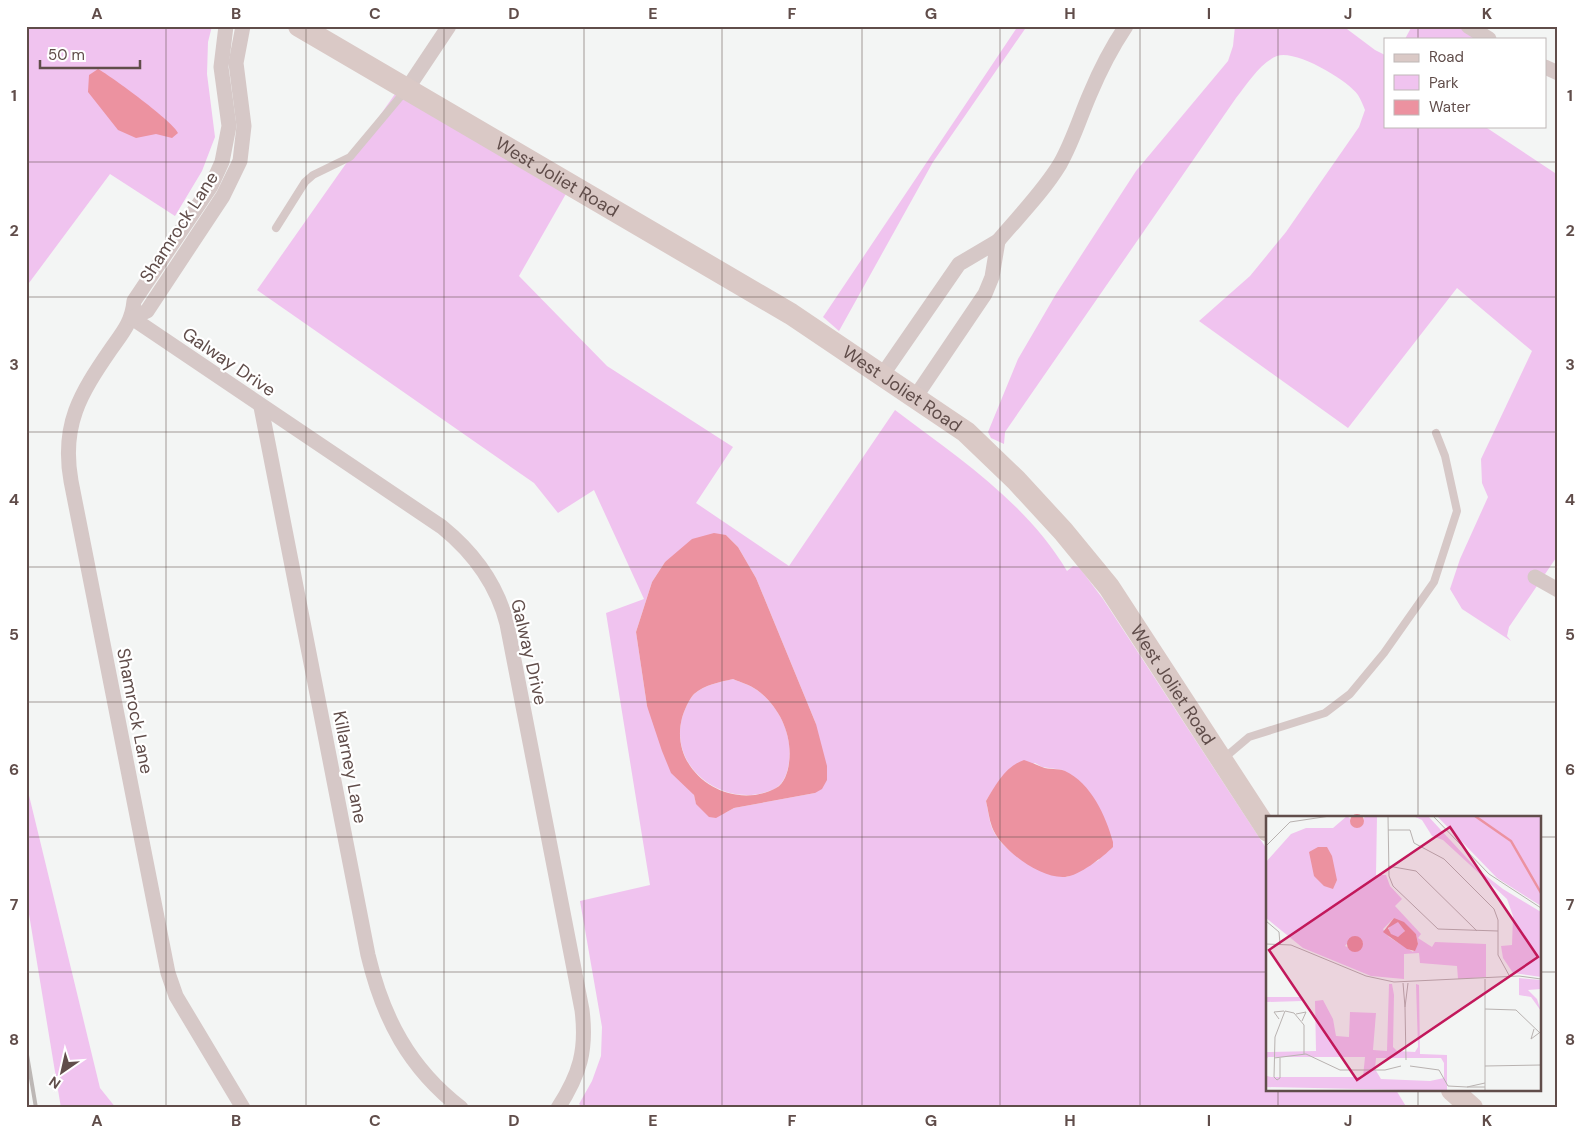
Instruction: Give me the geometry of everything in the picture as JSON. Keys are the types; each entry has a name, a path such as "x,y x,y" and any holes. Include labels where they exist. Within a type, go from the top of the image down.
{"main road":[{"name":"West Joliet Road","path":"299,26 791,314 916,396 966,432 1016,480 1063,531 1109,587 1266,828"},
{"path":"1454,1092 1472,1108"}],"street":[{"name":"Shamrock Lane","path":"226,26 221,67 229,126 226,150 218,174 147,310 132,318 80,398 68,438 68,467 168,973 179,1001 243,1108"},
{"name":"Shamrock Lane","path":"175,254 233,179 240,161 244,126 236,63 243,26"},
{"path":"407,89 449,26"},
{"path":"883,374 959,264 998,241 1039,194 1060,164 1076,132 1090,94 1116,41 1126,26"},
{"path":"1468,26 1487,38"},
{"path":"1546,67 1558,73"},
{"path":"916,396 984,294 992,277 998,241"},
{"name":"Galway Drive","path":"132,318 453,536 473,556 488,576 499,599 510,643 583,1016 584,1046 579,1068 570,1089 558,1108"},
{"name":"Killarney Lane","path":"261,407 364,936 377,991 391,1024 408,1053 433,1082 461,1108"},
{"path":"1535,577 1558,590"}],"lane":[{"path":"276,228 305,182 313,174 350,156 407,89"},
{"path":"229,126 244,126"},
{"path":"1222,760 1248,737 1325,713 1350,694 1384,653 1434,582 1458,511 1446,456 1436,433"}],"green space":[{"path":"26,26 212,26 208,42 207,74 215,137 202,171 175,216 110,174 26,287"},
{"path":"1018,26 1027,26 933,162 839,331 823,317"},
{"path":"1235,26 1343,26 1384,54 1384,128 1487,128 1558,175 1558,555 1509,627 1507,636 1511,641 1462,609 1450,589 1460,559 1488,497 1482,483 1481,459 1532,351 1457,288 1348,428 1199,321 1250,276 1286,232 1359,127 1365,110 1358,95 1333,74 1308,61 1285,55 1277,56 1265,63 1255,74 1236,98 1005,432 1004,444 991,438 988,432 1018,359 1056,294 1136,171 1228,61 1233,46"},
{"path":"1412,26 1487,26 1478,38 1406,38"},
{"path":"395,94 567,192 519,276 607,366 733,447 696,503 789,566 895,410 966,463 1011,502 1032,523 1067,571 1073,566 1079,567 1103,599 1266,848 1266,1092 1397,1092 1407,1108 584,1108 579,1104 592,1081 601,1056 602,1027 580,901 650,885 606,613 644,599 594,490 558,513 534,483 257,290","holes":["726,535 738,547 756,578 816,724 815,793 734,808 725,813 696,803 694,795 647,706 636,632 652,582 665,562","1035,763 1042,767 1063,770 1099,860 1067,877 1035,865 1014,854 1005,847 991,825 986,801 1001,780 1011,773"]},
{"path":"733,679 757,690 772,704 783,722 789,742 790,752 787,773 783,780 776,788 758,794 740,795 722,790 706,782 693,770 684,755 680,737 682,718 694,694 707,686"},
{"path":"26,783 100,1088 116,1108 61,1108 26,896"}],"water":[{"path":"98,69 155,110 178,133 172,138 156,134 136,138 118,130 88,92 89,75"},
{"path":"714,533 726,535 738,547 756,578 816,724 827,766 827,780 822,789 815,793 734,808 716,818 709,817 696,804 694,795 671,773 647,706 636,632 652,582 665,562 692,539","holes":["733,679 757,690 772,704 783,722 789,742 789,763 787,774 783,781 776,788 758,794 740,795 722,791 706,782 693,770 684,755 680,737 682,718 694,694 712,684"]},
{"path":"1024,760 1045,768 1062,770 1074,776 1090,792 1102,811 1110,832 1113,847 1084,870 1065,877 1044,873 1022,861 996,836 989,817 986,801 1007,771"}],"railway":[{"path":"26,1049 36,1108"}]}
